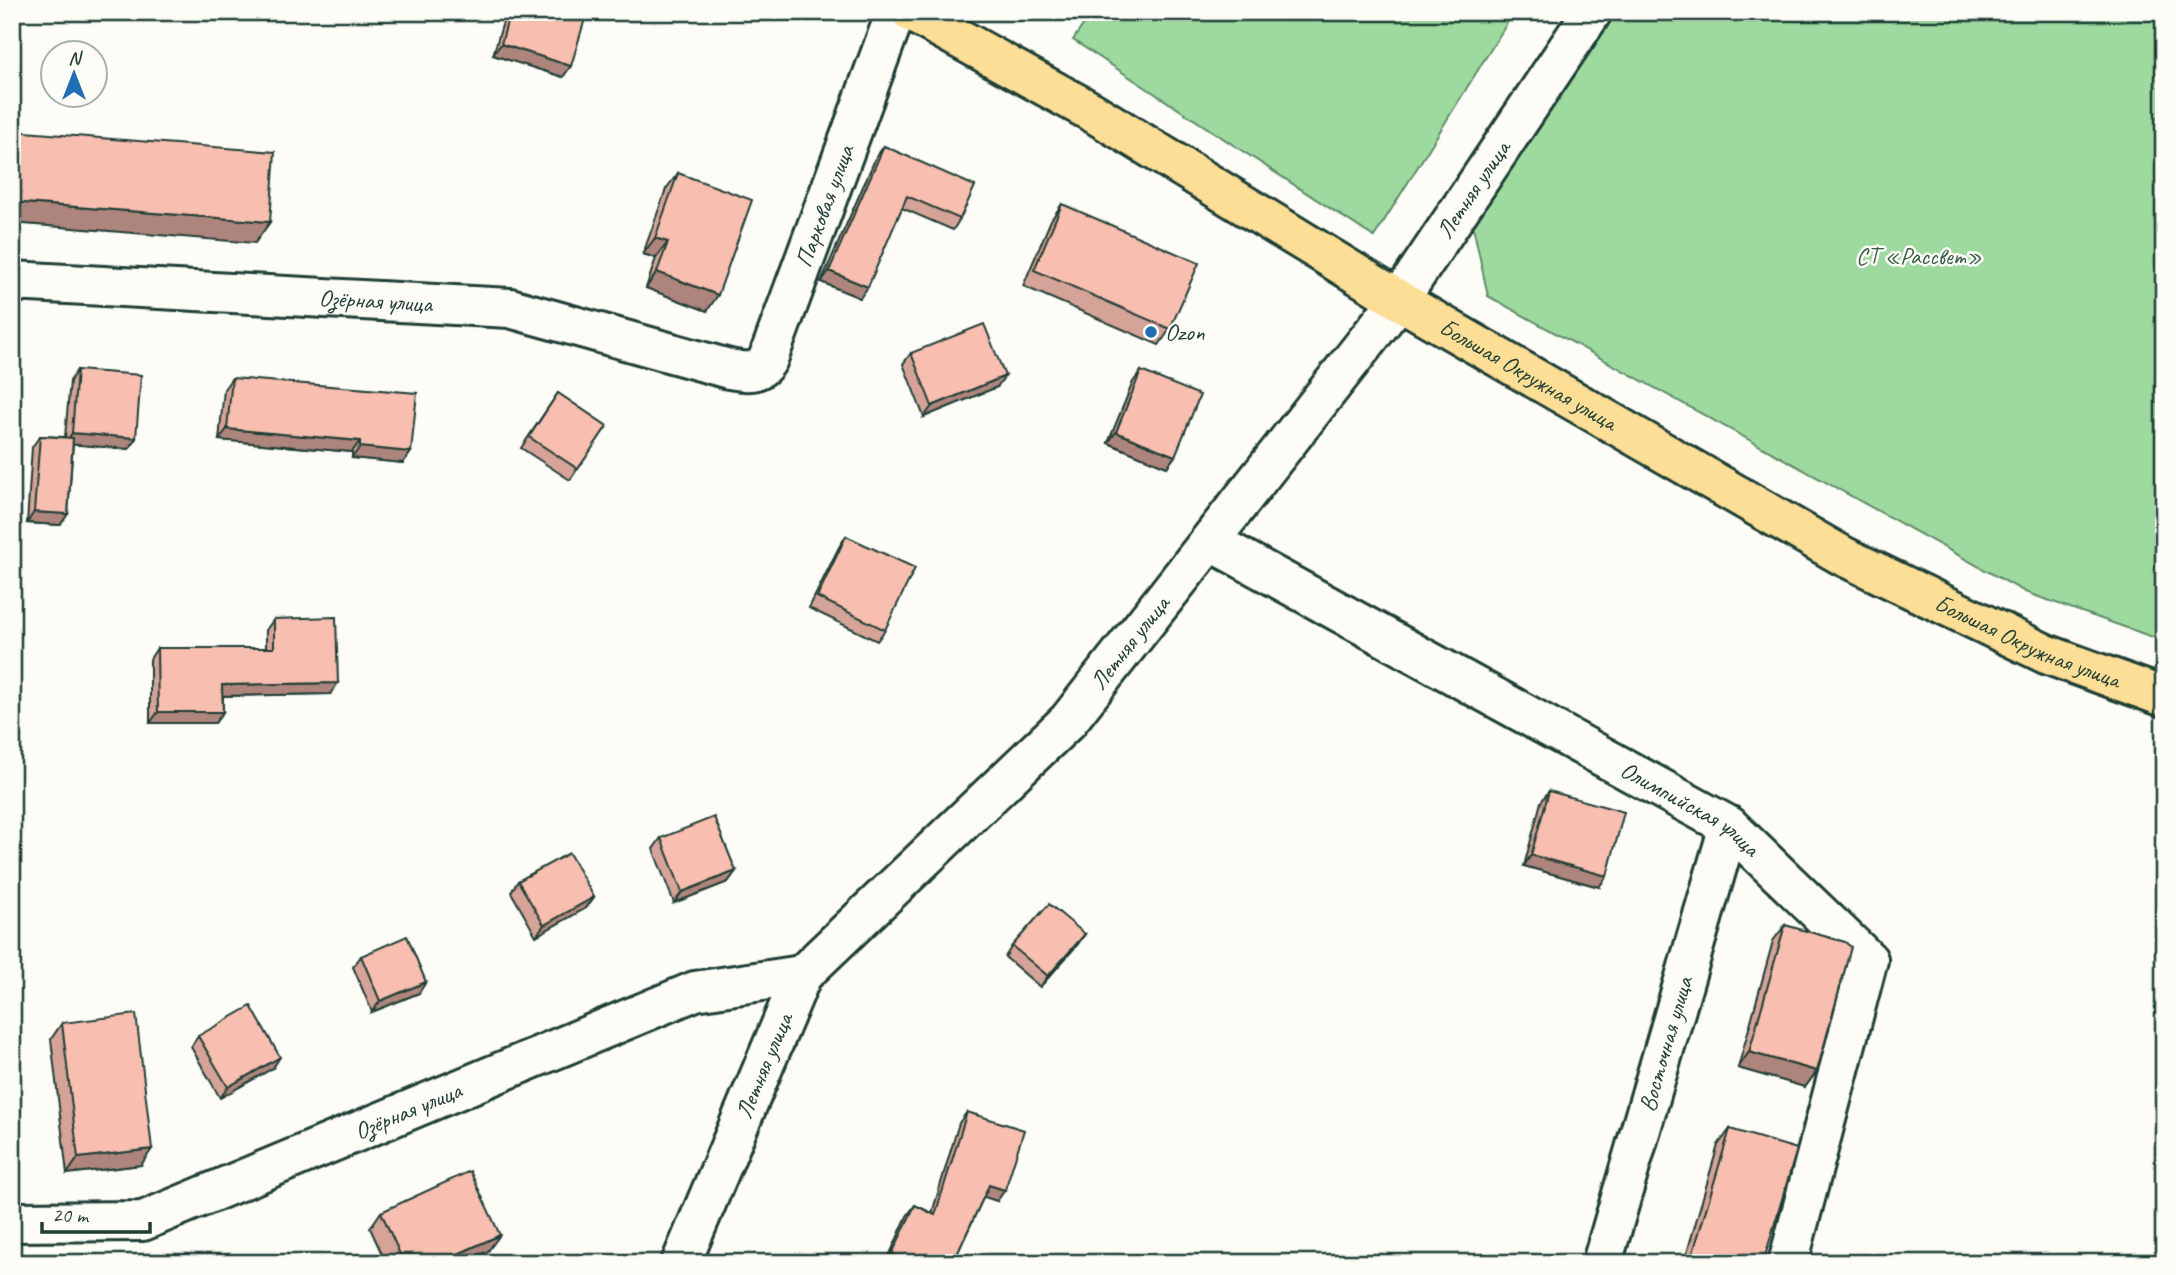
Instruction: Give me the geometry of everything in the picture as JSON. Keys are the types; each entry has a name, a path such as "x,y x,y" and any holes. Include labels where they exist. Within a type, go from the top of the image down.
{"main road":[{"name":"Большая Окружная улица","path":"911,12 1092,112 1399,300 1843,556 2046,654 2164,697"}],"street":[{"name":"Парковая улица","path":"729,369 757,371 768,359 896,12"},
{"name":"Летняя улица","path":"681,1263 802,975 1068,721 1399,300 1592,12"},
{"name":"Озёрная улица","path":"12,281 510,308 729,369"},
{"name":"Олимпийская улица","path":"1210,541 1728,827 1868,960 1788,1263"},
{"name":"Восточная улица","path":"1602,1263 1728,827"},
{"name":"Озёрная улица","path":"12,1222 143,1221 695,992 802,975"}],"green space":[{"path":"1092,12 1514,12 1374,237 1073,40"},
{"name":"СТ «Рассвет»","path":"1588,12 2164,12 2164,641 2025,592 1488,296 1467,198"}],"building":[{"path":"510,12 587,12 571,66 501,44"},
{"path":"12,131 275,152 270,222 12,202"},
{"path":"884,146 975,186 960,219 907,196 868,287 829,271"},
{"path":"678,173 752,200 718,295 657,272 668,242 655,238"},
{"path":"1062,204 1199,263 1170,329 1034,270"},
{"path":"984,324 1005,376 932,406 911,353"},
{"path":"77,370 141,375 136,438 72,433"},
{"path":"1141,371 1200,395 1175,456 1116,432"},
{"path":"232,378 417,393 411,452 360,447 360,441 227,429"},
{"path":"558,393 607,426 578,469 529,437"},
{"path":"40,436 73,438 68,514 34,512"},
{"path":"846,536 915,568 885,630 817,597"},
{"path":"336,617 338,683 222,685 223,712 158,712 157,648 274,648 274,619"},
{"path":"1549,791 1624,812 1607,876 1531,855"},
{"path":"714,817 736,871 682,892 661,838"},
{"path":"569,853 594,897 544,925 518,881"},
{"path":"1049,904 1085,934 1048,976 1012,946"},
{"path":"1785,925 1845,942 1851,947 1817,1071 1749,1052"},
{"path":"407,936 426,982 380,1001 361,956"},
{"path":"251,1006 280,1057 228,1087 198,1036"},
{"path":"136,1014 152,1149 78,1158 62,1023"},
{"path":"967,1112 1024,1130 1005,1190 989,1185 953,1263 911,1263 892,1254 915,1205 935,1215"},
{"path":"1730,1129 1797,1149 1763,1263 1690,1263"},
{"path":"470,1171 500,1235 438,1263 404,1263 381,1212"}],"place":[{"name":"Ozon","path":"1151,332"}]}
